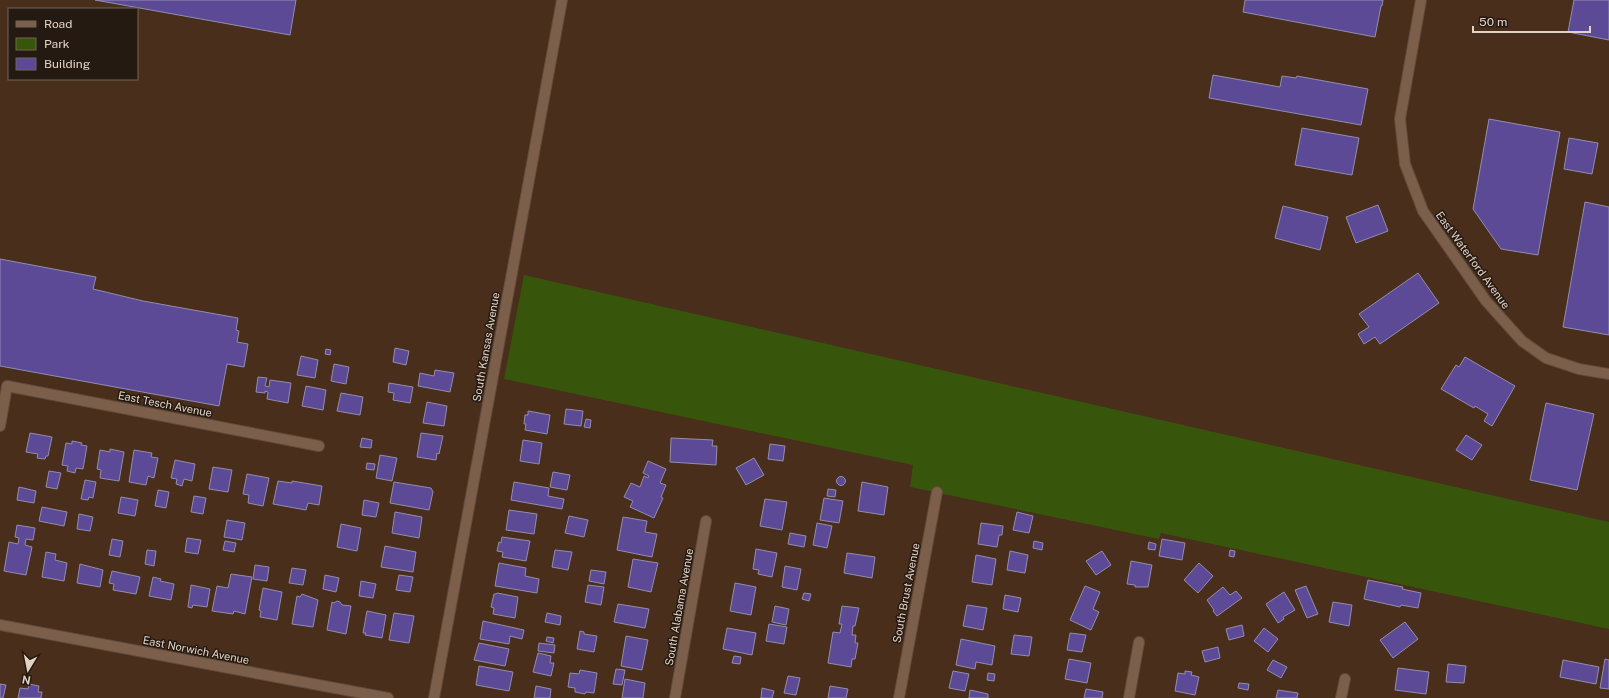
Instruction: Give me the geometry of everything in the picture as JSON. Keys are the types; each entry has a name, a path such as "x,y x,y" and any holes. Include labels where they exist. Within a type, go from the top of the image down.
{"street":[{"name":"South Kansas Avenue","path":"434,698 562,0"},
{"name":"East Waterford Avenue","path":"1421,0 1400,119 1405,164 1423,211 1486,301 1522,342 1546,358 1579,369 1609,374"},
{"name":"East Tesch Avenue","path":"0,426 7,386 319,446"},
{"name":"South Brust Avenue","path":"898,698 937,492"},
{"name":"South Alabama Avenue","path":"675,698 706,521"},
{"name":"East Norwich Avenue","path":"0,625 388,698"},
{"path":"1129,698 1139,642"},
{"path":"1341,698 1345,679"}],"green space":[{"path":"524,275 1609,522 1609,629 1161,533 1159,539 910,487 913,465 504,379"}],"building":[{"path":"95,0 296,0 290,35"},
{"path":"1245,0 1383,0 1375,37 1243,12"},
{"path":"1574,0 1609,0 1609,40 1568,32"},
{"path":"1213,75 1280,87 1282,76 1296,78 1297,76 1368,89 1361,125 1209,98"},
{"path":"1489,119 1560,132 1538,255 1501,249 1473,209"},
{"path":"1302,128 1359,138 1352,175 1295,165"},
{"path":"1569,138 1598,143 1592,174 1564,169"},
{"path":"1585,202 1609,207 1609,335 1563,327"},
{"path":"1378,205 1388,231 1356,243 1346,217"},
{"path":"1283,206 1328,217 1320,250 1275,238"},
{"path":"0,259 96,277 93,289 143,301 238,318 236,330 239,331 237,342 248,344 244,367 227,364 219,406 0,366"},
{"path":"1418,273 1439,303 1380,344 1375,337 1364,344 1358,334 1369,327 1359,314"},
{"path":"395,348 409,351 406,365 393,362"},
{"path":"326,349 331,350 330,355 325,354"},
{"path":"301,356 318,360 315,378 297,375"},
{"path":"1465,357 1515,386 1492,426 1484,421 1488,414 1475,406 1474,408 1441,389 1456,365 1459,367"},
{"path":"334,364 349,367 346,384 331,381"},
{"path":"435,370 454,373 450,392 418,386 420,373 434,376"},
{"path":"258,377 267,378 265,386 269,387 270,380 291,383 288,403 267,399 268,392 256,392"},
{"path":"389,383 413,387 410,403 393,400 394,393 388,392"},
{"path":"306,386 326,390 323,410 302,406"},
{"path":"341,393 363,397 360,415 337,411"},
{"path":"427,402 447,406 444,426 423,423"},
{"path":"1546,403 1594,414 1577,490 1530,480"},
{"path":"566,409 583,411 581,426 564,424"},
{"path":"528,411 550,415 547,434 525,430 525,415 528,415"},
{"path":"586,419 591,420 590,428 584,427"},
{"path":"30,433 52,437 48,456 46,456 45,459 37,458 38,454 26,452"},
{"path":"421,433 443,436 436,460 417,457"},
{"path":"1466,435 1482,445 1472,460 1456,450"},
{"path":"362,438 372,440 371,448 360,447"},
{"path":"671,438 713,440 712,446 717,446 716,465 670,462"},
{"path":"523,440 542,443 539,464 520,461"},
{"path":"72,441 82,443 81,445 87,446 83,469 76,468 75,473 67,471 68,466 62,465 66,443 72,444"},
{"path":"770,444 785,446 783,461 768,459"},
{"path":"110,449 124,452 119,481 100,478 101,470 97,469 100,450 110,452"},
{"path":"134,450 152,453 151,457 158,458 154,478 148,476 146,485 129,482"},
{"path":"380,455 397,458 392,481 376,478"},
{"path":"754,458 764,475 746,485 736,468"},
{"path":"175,460 195,464 192,481 184,479 182,486 176,484 177,479 171,478"},
{"path":"648,461 666,469 660,483 666,485 661,497 663,498 654,518 630,507 633,501 624,497 631,483 640,487 644,476 648,478 649,476 643,473"},
{"path":"367,463 375,464 374,470 366,469"},
{"path":"213,467 232,470 228,492 209,489"},
{"path":"49,471 61,473 57,489 46,487"},
{"path":"553,472 570,475 567,490 550,487"},
{"path":"247,474 269,478 263,506 248,503 249,495 243,494"},
{"path":"839,477 843,477 845,481 843,485 839,485 837,483 837,479"},
{"path":"85,480 96,482 93,498 89,497 88,500 81,499"},
{"path":"278,481 292,483 292,481 322,486 319,505 308,503 306,510 273,504"},
{"path":"394,482 431,488 433,492 429,510 390,503"},
{"path":"514,482 549,488 548,496 564,499 562,509 511,500"},
{"path":"862,482 888,487 884,515 858,511"},
{"path":"19,487 36,491 34,503 17,500"},
{"path":"828,489 836,490 835,497 827,496"},
{"path":"158,490 169,492 166,508 155,506"},
{"path":"194,496 206,498 203,514 191,512"},
{"path":"121,497 138,500 135,516 118,513"},
{"path":"824,498 843,501 839,523 820,520"},
{"path":"765,499 787,502 782,530 760,526"},
{"path":"364,500 379,503 376,517 362,515"},
{"path":"42,507 67,512 64,526 39,521"},
{"path":"509,510 537,514 534,534 506,530"},
{"path":"395,512 422,517 419,538 392,533"},
{"path":"1017,512 1033,516 1029,533 1013,530"},
{"path":"79,514 93,517 90,531 77,529"},
{"path":"569,516 588,520 584,537 565,533"},
{"path":"623,517 647,521 645,532 657,534 652,557 617,550"},
{"path":"227,520 245,523 242,540 224,537"},
{"path":"817,523 832,526 827,548 813,545"},
{"path":"981,523 1003,526 1002,535 999,535 997,547 978,544"},
{"path":"341,524 361,528 357,551 337,547"},
{"path":"17,525 35,528 33,540 26,539 25,545 32,547 26,575 4,571 9,542 18,544 19,538 15,537"},
{"path":"790,533 806,536 804,547 788,544"},
{"path":"502,537 530,541 526,561 502,557 503,552 497,551"},
{"path":"187,538 201,540 198,554 185,552"},
{"path":"112,539 123,541 120,557 109,555"},
{"path":"1162,539 1185,543 1182,560 1159,556"},
{"path":"225,541 236,543 234,552 223,550"},
{"path":"1034,541 1043,543 1042,550 1033,548"},
{"path":"1149,542 1156,544 1155,550 1148,549"},
{"path":"385,546 416,552 413,572 381,567"},
{"path":"756,549 777,553 772,577 758,574 759,570 753,569"},
{"path":"147,550 156,551 154,566 145,564"},
{"path":"555,550 572,552 568,570 552,567"},
{"path":"1230,550 1235,551 1234,557 1229,556"},
{"path":"1010,551 1028,555 1025,573 1007,570"},
{"path":"1102,551 1111,565 1096,575 1086,561"},
{"path":"46,552 56,554 55,560 67,563 64,581 42,577"},
{"path":"847,553 875,557 872,578 844,573"},
{"path":"976,555 996,559 992,585 972,582"},
{"path":"633,559 658,563 651,592 628,587"},
{"path":"1131,561 1152,565 1148,587 1135,587 1135,585 1127,584"},
{"path":"499,563 526,568 525,576 539,579 537,593 495,586"},
{"path":"1199,563 1213,576 1198,593 1184,580"},
{"path":"80,564 103,570 100,587 77,583"},
{"path":"255,565 269,567 267,581 253,579"},
{"path":"785,566 801,569 797,590 782,587"},
{"path":"292,568 306,570 303,585 289,583"},
{"path":"591,570 606,572 604,584 589,581"},
{"path":"112,571 140,577 136,594 113,590 114,584 109,583"},
{"path":"231,574 252,577 245,614 234,611 233,614 212,611 217,586 228,588"},
{"path":"325,575 339,578 336,592 323,589"},
{"path":"399,575 413,577 410,592 396,590"},
{"path":"153,577 161,579 160,581 174,584 171,600 149,596"},
{"path":"1368,580 1403,587 1402,589 1421,593 1418,608 1401,605 1400,607 1364,599"},
{"path":"361,581 376,584 373,598 359,596"},
{"path":"735,583 756,587 751,615 730,611"},
{"path":"191,585 210,589 207,607 193,605 192,608 188,607"},
{"path":"588,585 604,587 601,605 585,602"},
{"path":"1085,586 1100,592 1093,609 1099,612 1091,630 1070,620"},
{"path":"1306,586 1318,614 1307,618 1295,590"},
{"path":"1223,587 1230,595 1236,591 1242,598 1217,616 1207,600"},
{"path":"263,588 282,592 277,620 260,617 261,611 259,610"},
{"path":"1284,592 1295,610 1283,617 1284,619 1278,623 1266,604"},
{"path":"497,593 518,597 515,618 493,614 494,608 491,607 494,594"},
{"path":"804,593 811,594 809,601 802,599"},
{"path":"302,594 318,600 313,627 292,624 297,596 300,597"},
{"path":"1005,595 1021,598 1018,612 1003,609"},
{"path":"337,601 342,605 351,606 346,634 327,630 332,602 334,603"},
{"path":"1333,602 1352,605 1349,626 1329,622"},
{"path":"618,604 649,609 645,628 614,622"},
{"path":"967,605 987,608 983,630 963,626"},
{"path":"775,606 789,609 786,625 772,622"},
{"path":"842,606 859,608 855,626 853,626 852,635 856,635 855,643 858,643 855,659 852,659 851,667 828,663 833,632 840,633 842,624 839,624"},
{"path":"367,611 386,615 382,638 365,635 366,633 363,633"},
{"path":"394,613 414,616 409,643 389,640"},
{"path":"547,613 561,616 560,625 545,622"},
{"path":"483,621 524,630 522,639 510,636 509,644 480,639"},
{"path":"1405,622 1418,639 1393,658 1380,640"},
{"path":"769,624 787,627 784,644 766,641"},
{"path":"1242,625 1244,636 1229,640 1226,629"},
{"path":"727,628 756,633 752,655 723,649"},
{"path":"1264,628 1278,639 1268,652 1254,641"},
{"path":"580,631 584,632 584,634 597,636 594,652 577,649"},
{"path":"1070,633 1086,635 1082,652 1067,650"},
{"path":"1014,635 1032,637 1029,656 1011,654"},
{"path":"626,636 648,640 642,670 621,666"},
{"path":"547,637 554,638 553,643 546,641"},
{"path":"961,639 995,646 992,665 976,662 975,669 956,665"},
{"path":"479,643 509,649 505,666 474,660"},
{"path":"539,643 555,645 554,653 538,651"},
{"path":"1218,647 1220,658 1205,662 1202,651"},
{"path":"538,653 551,656 550,663 554,663 551,676 533,672"},
{"path":"734,656 741,657 740,664 732,663"},
{"path":"1069,659 1091,663 1087,683 1065,679"},
{"path":"1605,659 1609,660 1609,689 1600,688"},
{"path":"1273,660 1287,667 1281,678 1267,670"},
{"path":"1563,660 1599,667 1596,684 1560,677"},
{"path":"1448,664 1466,666 1464,683 1446,682"},
{"path":"479,666 513,672 509,691 476,685"},
{"path":"1398,668 1429,672 1426,694 1395,690"},
{"path":"616,669 625,670 622,685 613,684"},
{"path":"580,670 597,673 594,693 586,692 585,694 575,692 575,688 568,687 570,673 579,674"},
{"path":"953,671 969,674 965,691 949,688"},
{"path":"1185,671 1192,672 1191,675 1199,677 1195,695 1175,691 1178,673 1185,674"},
{"path":"988,673 995,674 994,681 987,680"},
{"path":"788,676 800,678 796,695 784,693"},
{"path":"625,679 645,683 643,698 622,698"},
{"path":"1239,683 1249,684 1248,690 1238,688"},
{"path":"0,684 6,685 3,698 0,698"},
{"path":"29,684 39,686 38,692 42,692 41,698 18,698 20,688 28,689"},
{"path":"536,686 551,689 550,698 534,698"},
{"path":"830,686 848,689 846,698 828,698"},
{"path":"762,688 774,691 772,698 761,698"},
{"path":"1086,689 1103,692 1102,698 1084,698"},
{"path":"970,690 988,694 988,698 969,698"},
{"path":"1278,690 1298,693 1297,698 1276,698"}]}
